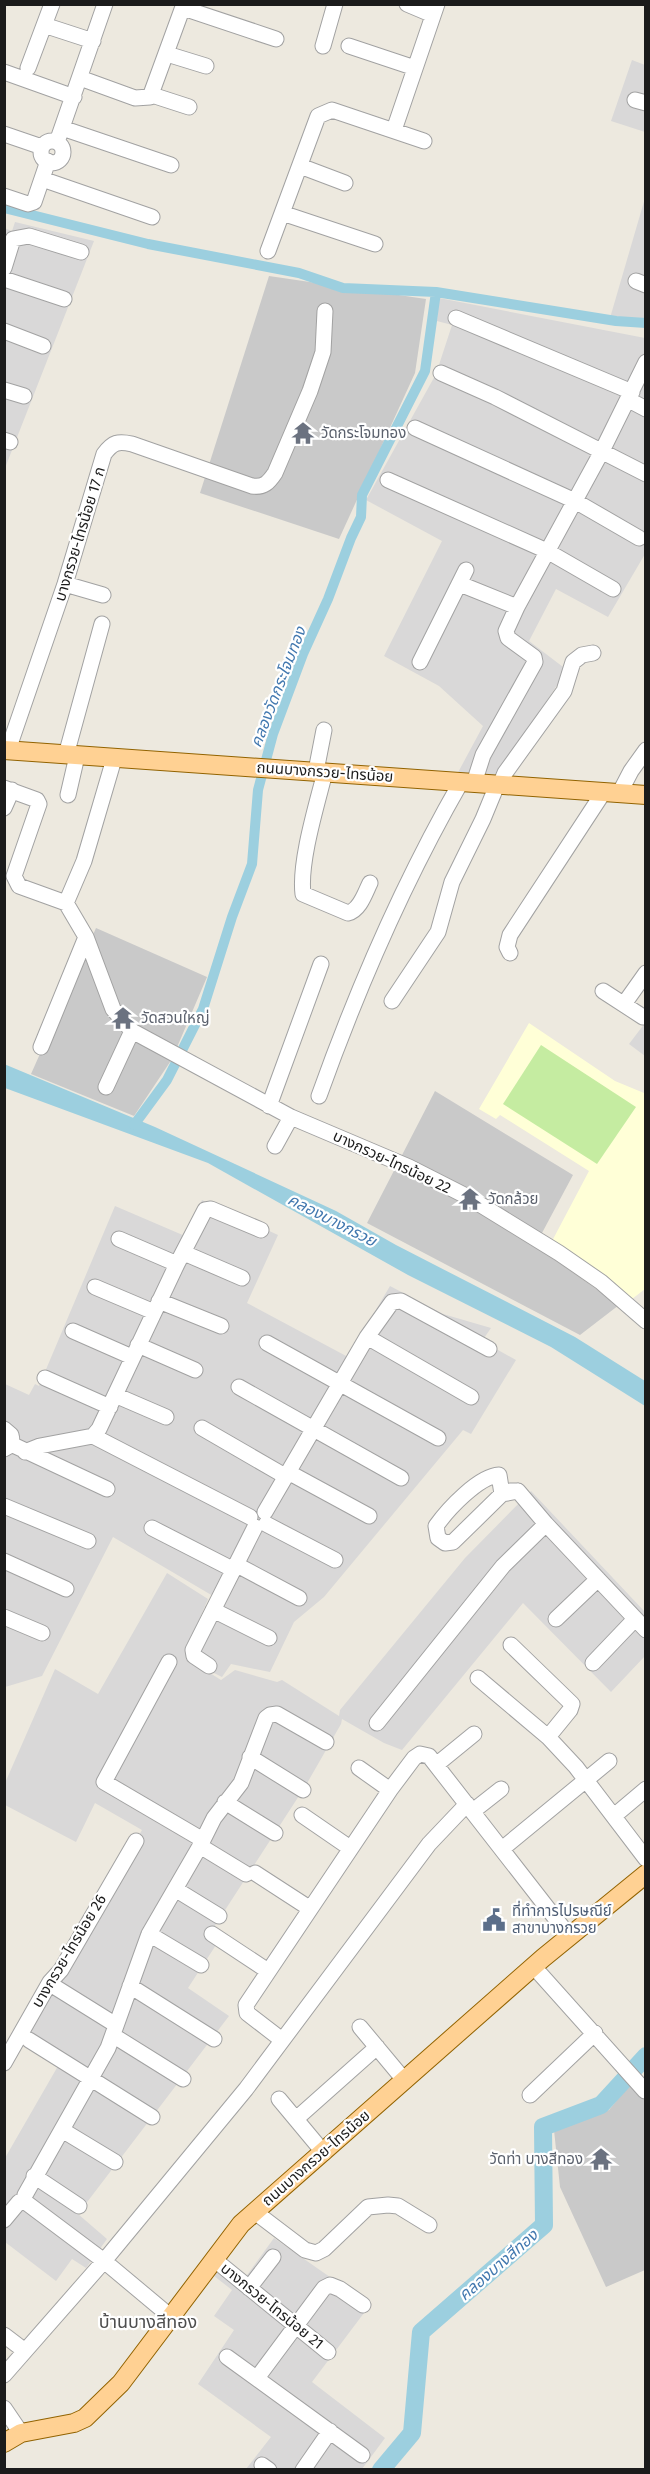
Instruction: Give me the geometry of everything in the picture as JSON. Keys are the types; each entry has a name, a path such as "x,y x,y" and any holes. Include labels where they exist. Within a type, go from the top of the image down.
{"main road":[{"name":"ถนนบางกรวย-ไทรน้อย","path":"6,750 645,795"},
{"name":"ถนนบางกรวย-ไทรน้อย","path":"4,2443 21,2433 74,2423 85,2418 121,2383 241,2224 534,1967 645,1874"}],"street":[{"path":"28,68 52,4"},
{"path":"4,196 32,204 52,144 74,97 105,4"},
{"path":"323,46 335,4"},
{"path":"394,130 435,10 407,4"},
{"path":"80,78 135,98 146,99 152,95 184,6 276,39"},
{"path":"50,27 93,41"},
{"path":"349,46 415,68"},
{"path":"167,54 206,66"},
{"path":"4,72 74,97"},
{"path":"152,95 189,107"},
{"path":"268,251 318,116 332,110 424,141"},
{"path":"4,134 171,165"},
{"path":"300,166 345,183"},
{"path":"42,179 152,217"},
{"path":"282,213 375,244"},
{"path":"4,268 9,238 29,236 81,252"},
{"path":"4,279 64,299"},
{"name":"บางกรวย-ไทรน้อย 17 ก","path":"6,750 65,584 104,454 111,445 118,441 252,486 268,484 281,461 296,419 310,391 323,352 325,311"},
{"path":"456,318 630,396 645,409"},
{"path":"4,331 43,346"},
{"path":"319,1096 354,998 434,828 467,783 535,662 534,657 506,635 517,607 602,451 645,362"},
{"path":"441,373 495,397 645,474"},
{"path":"4,390 24,396"},
{"path":"415,428 575,501 639,538"},
{"path":"388,480 547,551 613,589"},
{"path":"420,662 463,577 517,607"},
{"path":"65,584 103,595"},
{"path":"68,795 72,756 102,624"},
{"path":"392,1001 438,932 452,882 498,785 564,691 573,662 582,655 593,652"},
{"path":"324,730 303,894 348,913 357,908 370,883"},
{"path":"510,953 507,946 510,935 611,793 631,771 645,750"},
{"path":"66,903 84,861 114,759"},
{"path":"4,808 8,789 37,800 39,807 14,879 19,886 66,903 86,937 113,1009 132,1031 106,1087"},
{"path":"41,1047 86,937"},
{"path":"269,1106 321,964"},
{"path":"624,1004 645,973"},
{"path":"603,991 643,1017"},
{"name":"บางกรวย-ไทรน้อย 22","path":"132,1031 291,1117 409,1167 468,1197 559,1252 601,1282 645,1321"},
{"path":"275,1146 291,1117"},
{"path":"93,1436 99,1429 205,1210 211,1209 261,1230"},
{"path":"119,1239 242,1278"},
{"path":"95,1287 221,1326"},
{"path":"209,1666 193,1653 213,1610 259,1520 387,1307 396,1300 489,1349"},
{"path":"73,1331 195,1370"},
{"path":"367,1337 471,1397"},
{"path":"267,1343 438,1438"},
{"path":"45,1378 166,1417"},
{"path":"239,1387 401,1478"},
{"path":"202,1428 369,1516"},
{"path":"4,1429 11,1435 8,1447 25,1452 107,1489"},
{"path":"25,1452 40,1446 93,1436 335,1560"},
{"path":"502,1494 499,1475 484,1479 444,1515 436,1526 438,1538 444,1543 453,1542 502,1494 518,1491 640,1624 592,1663"},
{"path":"4,1506 88,1541"},
{"path":"377,1723 503,1566 546,1524"},
{"path":"152,1528 299,1598"},
{"path":"4,1561 66,1589"},
{"path":"556,1619 598,1579"},
{"path":"213,1610 269,1638"},
{"path":"4,1617 42,1633"},
{"path":"511,1645 572,1704 570,1710 548,1737"},
{"path":"169,1662 104,1782 250,1874 309,1908"},
{"path":"478,1678 548,1737 587,1779 645,1859"},
{"path":"4,2220 24,2200 34,2176 92,2079 115,2030 149,1934 225,1802 241,1783 266,1718 273,1713 326,1743"},
{"path":"436,1765 474,1734"},
{"path":"282,2040 245,2009 350,1848 390,1790 414,1758 420,1754 429,1756 570,1937"},
{"path":"250,1758 303,1790"},
{"path":"502,1849 609,1761"},
{"path":"359,1768 390,1790"},
{"path":"4,2375 104,2261 246,2089 429,1844 470,1808 501,1789"},
{"path":"614,1816 645,1789"},
{"path":"225,1802 275,1833"},
{"path":"302,1815 350,1848"},
{"name":"บางกรวย-ไทรน้อย 26","path":"4,2063 50,1982 61,1970 136,1841"},
{"path":"174,1889 219,1916"},
{"path":"149,1934 201,1965"},
{"path":"212,1934 268,1971"},
{"path":"534,1967 642,2087"},
{"path":"130,1986 214,2039"},
{"path":"55,1987 183,2079"},
{"path":"360,2027 405,2081"},
{"path":"530,2095 595,2033"},
{"path":"29,2040 152,2117"},
{"path":"296,2119 377,2047"},
{"path":"279,2099 324,2153"},
{"path":"62,2130 115,2162"},
{"path":"34,2176 79,2206"},
{"path":"24,2200 104,2261 171,2317"},
{"path":"255,2212 305,2250 316,2253 324,2249 368,2207 398,2206 429,2225"},
{"path":"249,2288 273,2257"},
{"name":"บางกรวย-ไทรน้อย 21","path":"215,2260 328,2352"},
{"path":"257,2378 324,2288 330,2285 340,2289 363,2305"},
{"path":"4,2336 25,2351"},
{"path":"227,2357 362,2455"},
{"path":"4,2408 21,2433"},
{"path":"303,2469 330,2431"}],"shaded area":[{"path":"632,60 645,65 645,132 611,121"},
{"path":"645,198 645,320 610,318"},
{"path":"15,222 94,241 5,468 4,228 12,231"},
{"name":"วัดกระโจมทอง","path":"269,276 426,299 415,373 339,539 200,493"},
{"path":"439,298 645,338 645,554 608,617 556,589 529,641 567,670 492,784 455,778 483,726 439,686 384,656 442,541 366,500 436,374 452,325 437,321"},
{"name":"วัดสวนใหญ่","path":"96,928 207,977 172,1059 134,1116 31,1074"},
{"path":"529,1023 615,1081 645,1092 645,1289 632,1299 551,1243 589,1171 500,1115 496,1119 479,1109"},
{"path":"645,1023 645,1056 629,1044"},
{"name":"วัดกล้วย","path":"435,1091 573,1175 535,1246 619,1305 580,1335 367,1223"},
{"path":"202,1200 278,1235 247,1303 348,1357 390,1286 443,1314 491,1328 482,1341 516,1360 471,1434 463,1430 324,1597 294,1622 270,1672 231,1664 222,1677 194,1663 221,1680 235,1670 277,1682 282,1680 339,1716 340,1710 465,1558 531,1491 645,1612 645,1656 611,1692 523,1603 402,1750 384,1743 342,1719 306,1785 207,1938 216,1945 188,1988 229,2016 78,2214 107,2239 86,2268 72,2259 56,2281 5,2242 5,2158 58,2066 19,2041 142,1830 95,1803 76,1842 5,1805 5,1783 55,1669 98,1694 167,1573 208,1599 191,1639 213,1596 113,1537 42,1676 5,1687 5,1384 29,1395 35,1384 39,1386 115,1206 185,1236"},
{"name":"วัดท่า บางสีทอง","path":"639,2073 645,2080 645,2270 606,2287 560,2187 554,2130 609,2110"},
{"path":"274,2238 370,2305 312,2382 385,2438 362,2469 246,2469 271,2437 198,2384 234,2330 214,2316 232,2290 209,2272 220,2258 245,2278"}],"green space":[{"path":"541,1045 636,1107 597,1164 503,1104"}],"water":[{"name":"คลองบางกรวย","path":"4,1064 155,1127 336,1211 396,1245 575,1337 645,1381 645,1406 551,1347 408,1275 208,1163 5,1088"}],"waterway":[{"path":"4,208 148,244 299,273 343,288 436,292 616,321 646,323"},
{"name":"คลองวัดกระโจมทอง","path":"134,1125 167,1080 203,1009 232,917 252,864 258,790 273,734 303,654 361,517 362,495 425,371 436,292"},
{"name":"คลองบางสีทอง","path":"381,2470 412,2433 421,2332 544,2225 543,2127 601,2105 646,2056"}],"place":[{"name":"วัดกระโจมทอง","path":"303,433"},
{"name":"วัดสวนใหญ่","path":"123,1018"},
{"name":"วัดกล้วย","path":"470,1199"},
{"name":"ที่ทำการไปรษณีย์ สาขาบางกรวย","path":"494,1920"},
{"name":"วัดท่า บางสีทอง","path":"601,2159"}],"district":[{"name":"บ้านบางสีทอง","path":"148,2322"}]}
